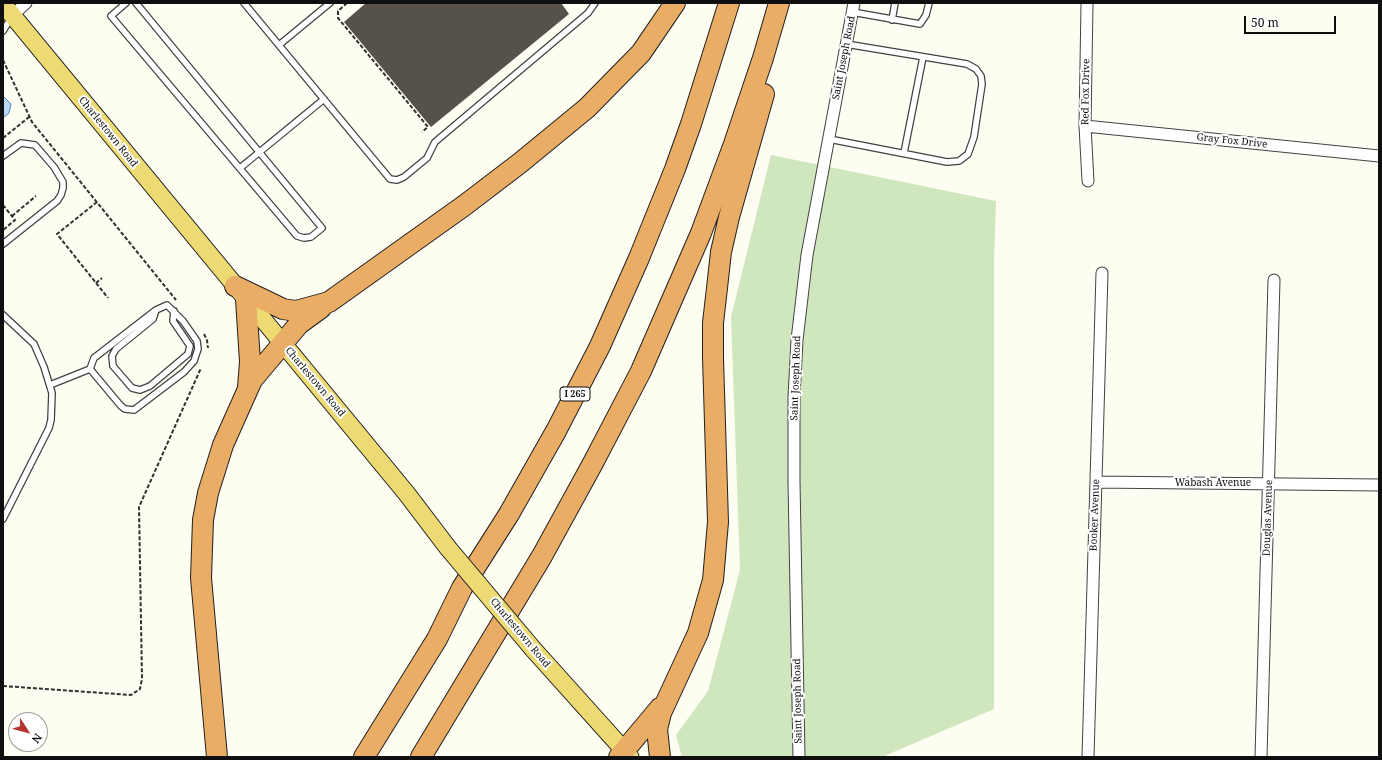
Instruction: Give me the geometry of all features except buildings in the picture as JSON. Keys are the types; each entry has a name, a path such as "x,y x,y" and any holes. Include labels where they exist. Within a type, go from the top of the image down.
{"highway":[{"path":"217,757 201,578 203,520 215,468 252,380 299,324 520,163 587,108 641,54 675,3"},
{"name":"I 265","path":"364,757 438,639 462,588 509,514 556,431 600,346 639,258 691,124 729,3"},
{"path":"660,757 658,730 661,712 698,633 713,580 718,522 713,358 713,323 716,288 721,252 739,181 763,99 780,3"},
{"path":"421,757 542,556 594,464 641,370 701,233 734,144 780,3"},
{"path":"247,390 250,376 250,362 240,293 283,309 296,310 329,302"},
{"path":"624,755 667,698"}],"main road":[{"name":"Charlestown Road","path":"6,13 407,494 448,548 624,755"}],"street":[{"path":"6,13 26,3"},
{"name":"Red Fox Drive","path":"1087,3 1085,126 1088,182"},
{"name":"Saint Joseph Road","path":"799,757 794,481 795,376 806,262 853,8"},
{"name":"Gray Fox Drive","path":"1085,126 1379,156"},
{"name":"Booker Avenue","path":"1088,757 1102,273"},
{"name":"Douglas Avenue","path":"1261,757 1274,280"},
{"name":"Wabash Avenue","path":"1096,482 1379,485"}],"lane":[{"path":"126,3 111,16 297,236 304,238 311,237 322,228 136,3"},
{"path":"244,3 390,179 397,180 404,177 427,158 435,142 588,13 595,3"},
{"path":"279,45 330,3"},
{"path":"892,20 895,3"},
{"path":"853,8 892,20 920,24 926,15 929,3"},
{"path":"3,31 6,13"},
{"path":"829,139 947,162 958,161 968,154 974,137 982,76 976,69 967,64 846,44"},
{"path":"904,154 924,57"},
{"path":"240,168 324,99"},
{"path":"3,156 21,143 30,143 39,148 54,167 63,182 63,192 57,201 3,244"},
{"path":"50,385 90,369 94,358 156,310 167,305 174,311 197,341 197,355 184,372 141,406 129,410 120,406 90,369"},
{"path":"156,310 153,319 116,349 112,356 113,366 132,388 140,390 150,386 188,354 190,346 173,321 174,311"},
{"path":"3,315 34,344 50,385 52,410 49,428 3,519"}],"path":[{"path":"347,3 338,11 338,18 428,127 422,132"},
{"path":"3,60 27,109 29,117 180,305"},
{"path":"3,138 29,117"},
{"path":"12,216 36,196"},
{"path":"97,202 57,234 108,298"},
{"path":"3,205 15,220 3,230"},
{"path":"96,283 102,278"},
{"path":"203,333 208,342 206,354"},
{"path":"3,686 132,695 140,689 142,679 139,507 202,365"}],"green space":[{"path":"771,155 996,201 994,261 994,709 882,757 682,757 676,735 708,691 740,570 731,317"}],"water":[{"path":"3,96 11,104 9,113 3,118"}]}
